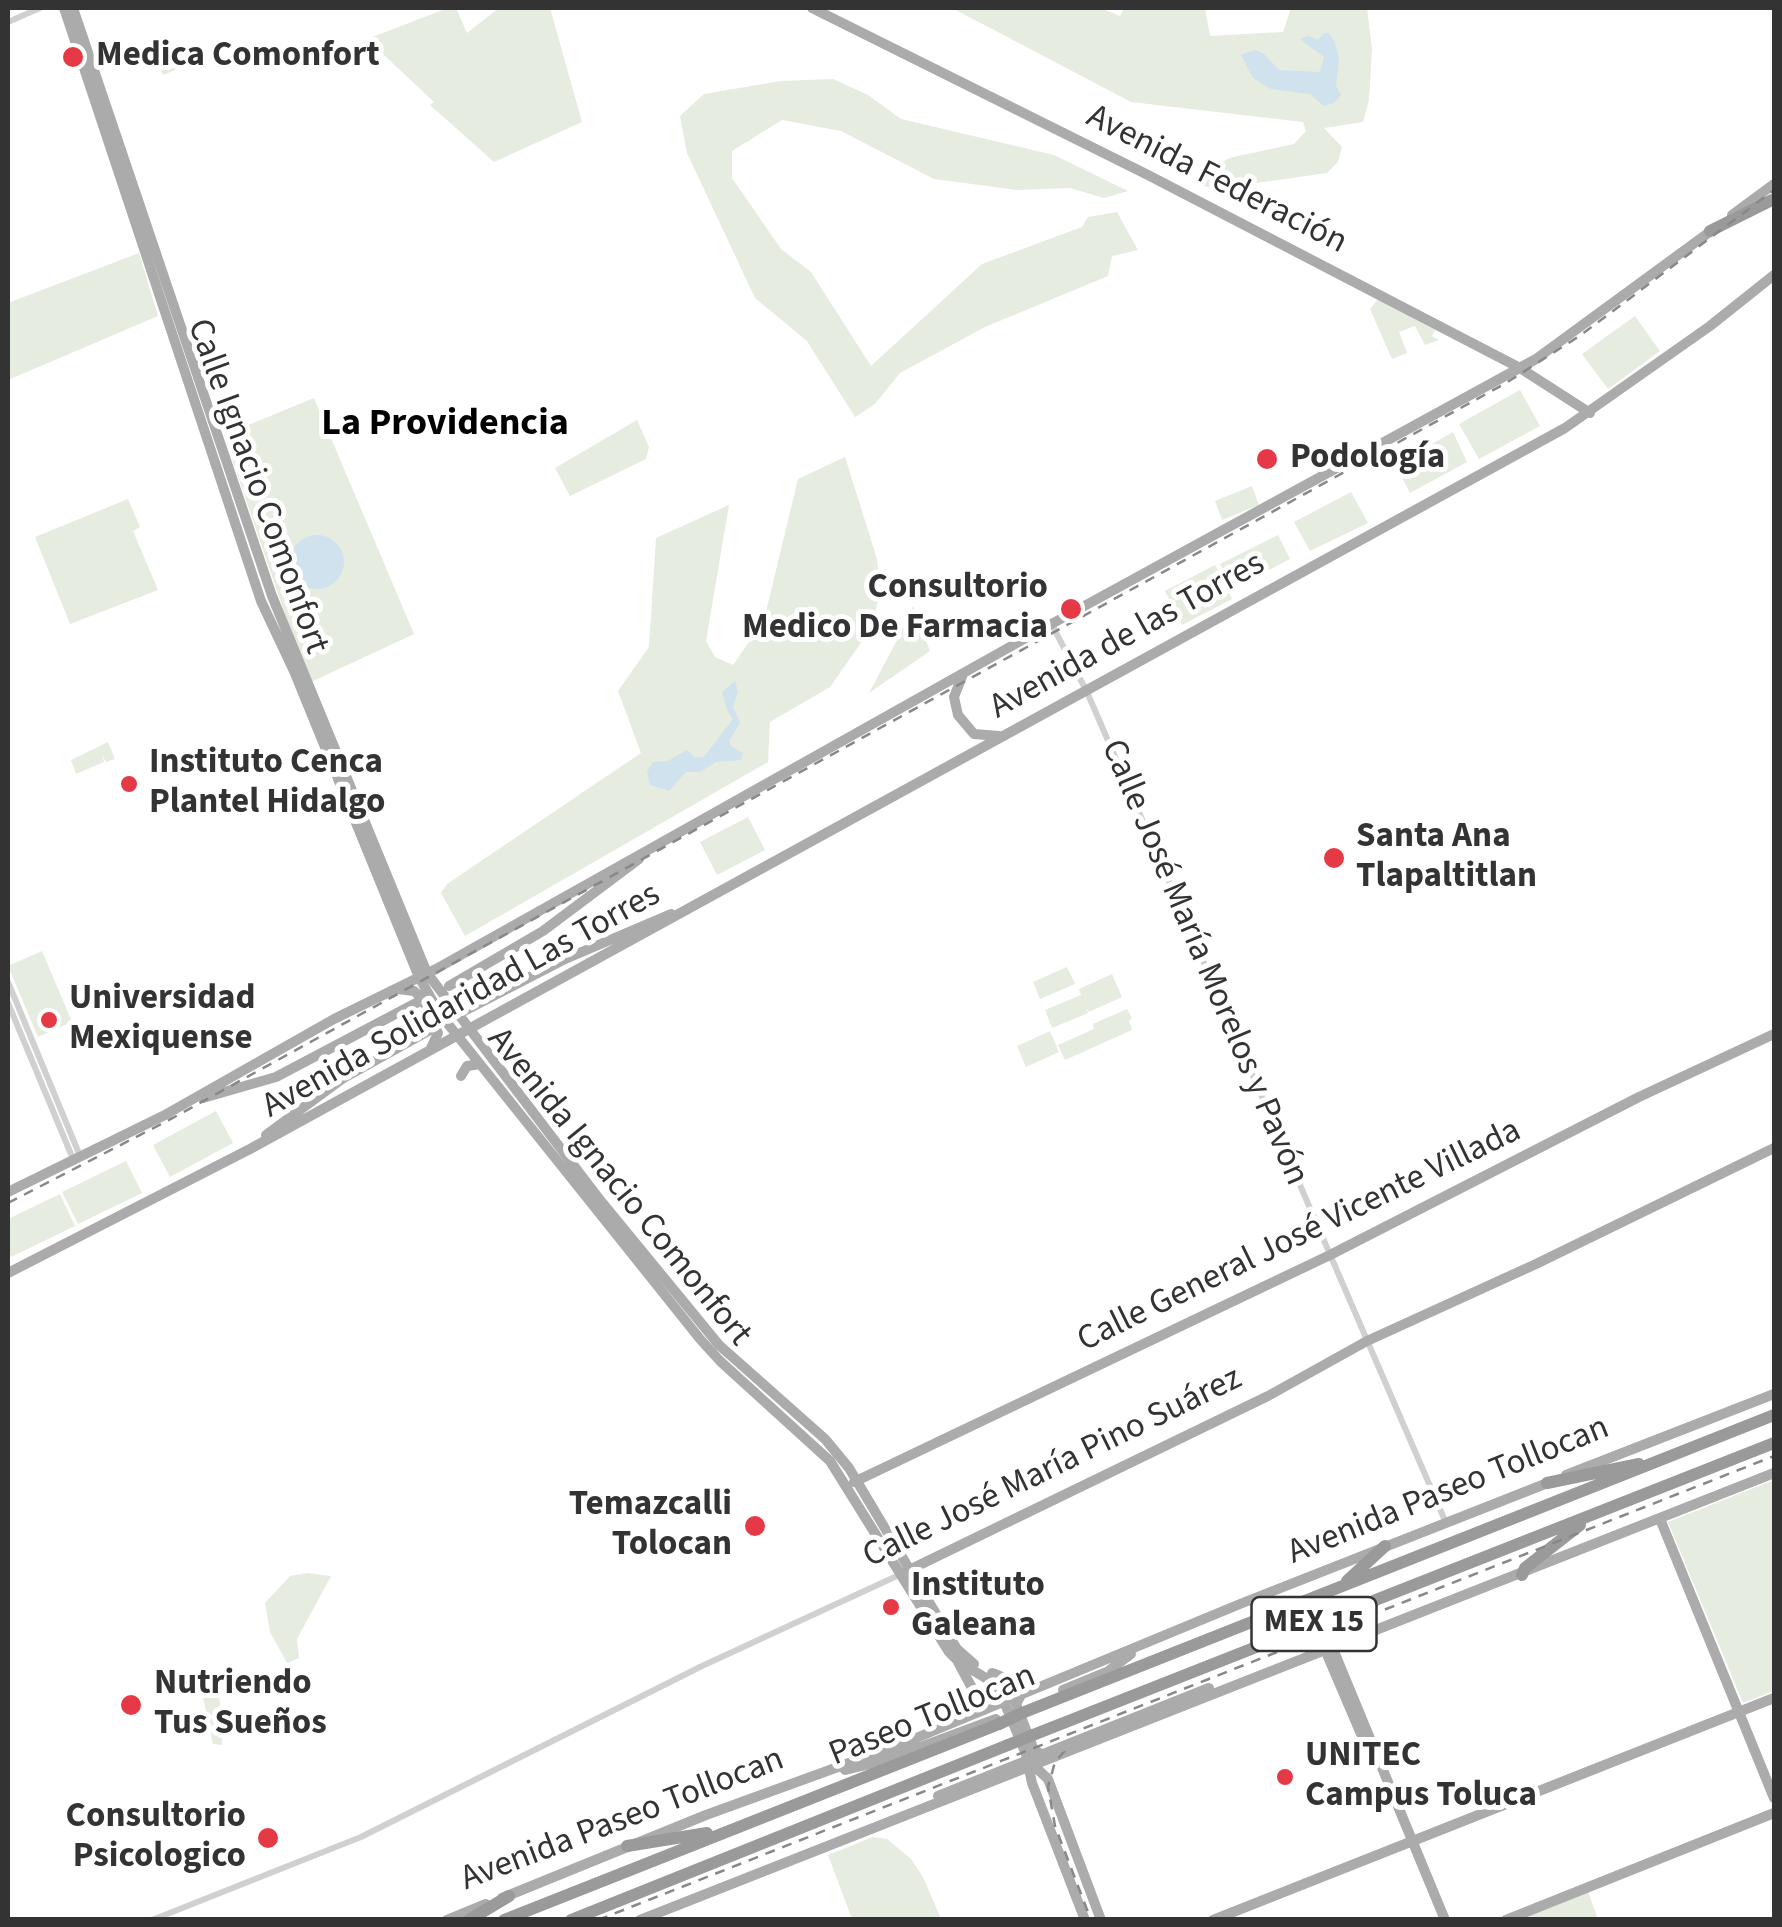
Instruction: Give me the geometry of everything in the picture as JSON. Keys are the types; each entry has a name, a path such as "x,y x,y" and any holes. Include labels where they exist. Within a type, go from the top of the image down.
{"highway":[{"path":"1710,232 1774,199"},
{"name":"Paseo Tollocan","path":"504,1920 1023,1710 1774,1415"},
{"name":"Paseo Tollocan","path":"571,1920 1774,1443"},
{"path":"1546,1483 1652,1464"},
{"path":"1522,1575 1525,1568 1595,1514"},
{"path":"1340,1588 1386,1546"},
{"path":"627,1846 730,1830"},
{"path":"469,1920 509,1896"}],"main road":[{"name":"Calle Ignacio Comonfort","path":"64,8 260,601 294,670 420,969"},
{"name":"Calle Ignacio Comonfort","path":"72,8 268,584 420,969"},
{"name":"Avenida Federación","path":"812,8 1520,368 1590,413"},
{"name":"Avenida de las Torres","path":"659,842 1536,359 1774,184"},
{"name":"Avenida de las Torres","path":"691,908 1590,413 1774,275"},
{"path":"963,673 954,696 958,715 966,726 982,736 1012,733"},
{"name":"Avenida Solidaridad Las Torres","path":"420,969 471,948 659,842"},
{"name":"Avenida Solidaridad Las Torres","path":"449,986 543,930 659,842"},
{"name":"Avenida Solidaridad Las Torres","path":"462,1012 563,960 691,908"},
{"name":"Avenida Solidaridad Las Torres","path":"8,1272 117,1220 691,908"},
{"path":"401,987 420,969"},
{"name":"Avenida Ignacio Comonfort","path":"420,969 440,1014 485,1050 600,1200 719,1345 825,1438 958,1661 994,1682 1006,1701"},
{"name":"Avenida Solidaridad Las Torres","path":"163,1116 334,1018 401,987"},
{"path":"401,987 414,990 422,998 438,1033 431,1049"},
{"name":"Avenida Solidaridad Las Torres","path":"8,1192 214,1093 276,1077 420,1001"},
{"path":"485,1050 481,1034 491,1018"},
{"name":"Avenida Solidaridad Las Torres","path":"250,1149 342,1079 432,1029"},
{"name":"Avenida Ignacio Comonfort","path":"462,1032 476,1059 700,1339 853,1483"},
{"name":"Calle General José Vicente Villada","path":"853,1483 1330,1255 1638,1096 1774,1034"},
{"path":"453,1054 476,1059"},
{"path":"462,1076 476,1059"},
{"name":"Calle José María Pino Suárez","path":"906,1571 1268,1396 1367,1340 1525,1269 1774,1148"},
{"name":"Avenida Paseo Tollocan","path":"447,1920 1774,1394"},
{"path":"640,1920 1774,1473"},
{"path":"1660,1519 1774,1798"},
{"name":"Avenida Ignacio Comonfort","path":"906,1571 957,1649 970,1662 992,1673 1006,1690 1006,1701"},
{"name":"Avenida Paseo Tollocan","path":"1023,1710 1107,1672 1144,1644"},
{"path":"1330,1650 1441,1920"},
{"path":"958,1661 986,1709 997,1708 1004,1714 1019,1756 1009,1774"},
{"path":"992,1673 1035,1690"},
{"path":"860,1833 881,1819 1209,1688 1249,1680"},
{"path":"1022,1694 1017,1706 1034,1750 1057,1754"},
{"path":"1214,1920 1774,1698"},
{"path":"1006,1701 1084,1920"},
{"name":"Avenida Paseo Tollocan","path":"820,1774 883,1761 997,1721"},
{"path":"1048,1779 1057,1754"},
{"path":"1031,1765 1048,1779 1101,1920"},
{"path":"1009,1774 1032,1782"},
{"path":"1506,1920 1774,1813"}],"street":[{"path":"8,22 40,8"},
{"name":"Calle José María Morelos y Pavón","path":"1052,625 1087,692 1446,1523"},
{"path":"8,982 77,1159"},
{"path":"8,1003 67,1134"},
{"name":"Calle José María Pino Suárez","path":"152,1920 358,1838 702,1666 906,1571"}],"shaded area":[{"path":"456,8 467,33 499,8 550,8 582,122 494,162 430,105 434,102 367,39"},
{"path":"952,8 1100,8 1120,16 1124,8 1205,8 1210,36 1283,32 1291,8 1367,8 1372,48 1369,100 1363,122 1324,128 1342,147 1338,162 1327,173 1214,189 1192,182 1229,158 1294,144 1306,131 1303,122 1131,102"},
{"path":"193,43 199,60 163,75 156,58"},
{"path":"833,79 868,95 901,119 1054,155 1128,191 1104,198 1070,188 1017,190 934,179 841,131 782,120 732,151 732,178 781,249 811,272 871,366 982,264 1082,227 1088,217 1117,212 1138,250 1112,256 1108,276 985,327 900,373 875,404 855,417 807,341 755,298 687,153 680,116 704,94 781,81"},
{"path":"139,253 158,316 8,380 8,303"},
{"path":"1378,299 1435,330 1432,336 1439,340 1425,345 1415,326 1399,332 1407,353 1392,359 1370,309"},
{"path":"1635,316 1660,351 1608,389 1582,354"},
{"path":"1520,390 1540,426 1479,459 1459,424"},
{"path":"314,398 414,634 311,682 224,435"},
{"path":"637,420 649,447 646,459 570,496 555,468"},
{"path":"1453,432 1467,462 1410,493 1395,465"},
{"path":"845,457 877,559 881,591 870,630 830,687 770,722 768,762 465,936 441,893 447,884 641,753 618,691 649,647 656,538 729,505 706,641 715,657 733,665 764,620 798,479"},
{"path":"1252,486 1259,505 1222,520 1215,501"},
{"path":"1351,492 1368,523 1310,551 1294,522"},
{"path":"128,499 140,527 133,531 158,590 70,624 35,537"},
{"path":"1278,535 1290,559 1232,589 1220,564"},
{"path":"1215,565 1232,599 1182,625 1165,591"},
{"path":"913,606 930,651 869,693 903,629"},
{"path":"108,742 115,759 106,762 102,755 104,762 76,774 71,760"},
{"path":"748,817 765,850 717,875 700,842"},
{"path":"42,951 72,1022 38,1037 8,966"},
{"path":"1067,967 1075,984 1040,999 1033,982"},
{"path":"1112,974 1122,997 1089,1012 1086,1008 1088,1013 1052,1028 1045,1010 1081,995 1079,989"},
{"path":"1127,1009 1132,1030 1065,1060 1058,1045"},
{"path":"1050,1031 1059,1052 1026,1067 1017,1046"},
{"path":"216,1111 233,1143 170,1177 153,1145"},
{"path":"126,1161 142,1193 78,1224 62,1192"},
{"path":"60,1194 75,1226 11,1257 8,1219"},
{"path":"1774,1480 1774,1691 1743,1703 1668,1522"},
{"path":"290,1576 331,1576 297,1639 299,1658 287,1663 270,1632 265,1603"},
{"path":"212,1678 220,1701 222,1745 213,1744 200,1683"},
{"path":"873,1837 887,1839 911,1859 941,1919 852,1919 828,1855"},
{"path":"1588,1892 1598,1919 1520,1920"}],"water":[{"path":"1329,33 1335,42 1339,59 1336,86 1341,95 1324,106 1310,94 1271,89 1253,78 1241,55 1255,50 1279,70 1320,72 1324,57 1300,39 1308,36 1318,40"},
{"path":"317,535 336,543 344,562 336,581 317,589 298,581 290,562 298,543"},
{"path":"735,681 738,692 733,707 740,723 729,741 743,753 741,760 716,762 700,772 686,772 669,791 650,785 647,772 653,762 668,761 687,750 695,758 704,757 733,719 722,692"}],"railway":[{"path":"8,1203 169,1120 1506,383 1581,335 1774,190"},
{"path":"598,1920 1774,1456"},
{"path":"1077,1737 1055,1762 1048,1787 1055,1826 1091,1920"}],"place":[{"name":"Medica Comonfort","path":"73,57"},
{"name":"Podología","path":"1267,459"},
{"name":"Consultorio Medico De Farmacia","path":"1071,609"},
{"name":"Instituto Cenca Plantel Hidalgo","path":"129,784"},
{"name":"Santa Ana Tlapaltitlan","path":"1334,858"},
{"name":"Universidad Mexiquense","path":"49,1020"},
{"name":"Temazcalli Tolocan","path":"755,1526"},
{"name":"Instituto Galeana","path":"891,1607"},
{"name":"Nutriendo Tus Sueños","path":"131,1705"},
{"name":"UNITEC Campus Toluca","path":"1285,1777"},
{"name":"Consultorio Psicologico","path":"268,1838"}],"district":[{"name":"La Providencia","path":"445,426"}]}
